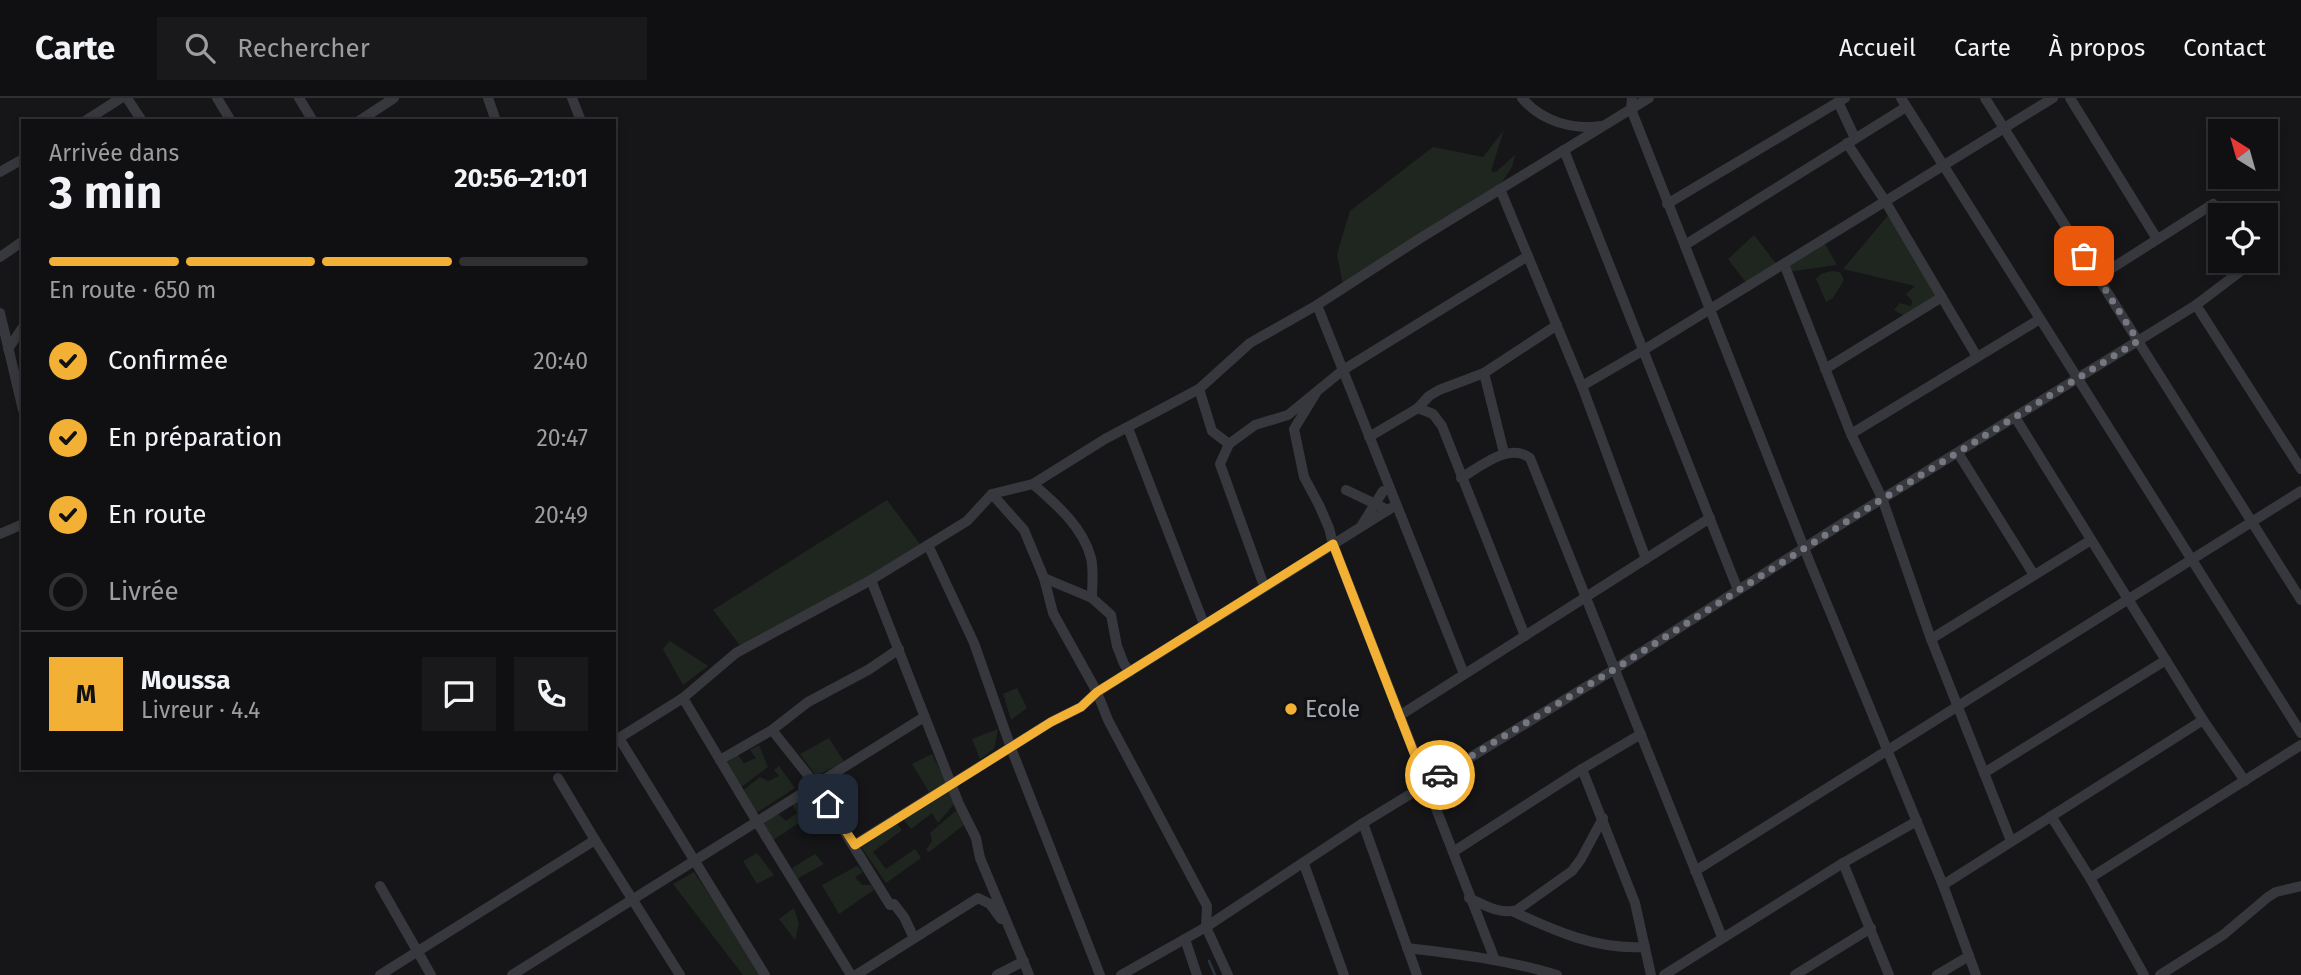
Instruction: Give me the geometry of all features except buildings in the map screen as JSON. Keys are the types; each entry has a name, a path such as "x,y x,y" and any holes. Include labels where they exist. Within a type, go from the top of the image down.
{"street":[{"path":"88,119 121,98"},
{"path":"127,98 141,119"},
{"path":"217,98 230,119"},
{"path":"299,98 312,119"},
{"path":"362,119 394,98"},
{"path":"488,98 493,119"},
{"path":"572,98 580,119"},
{"path":"1522,98 1530,108 1555,122 1577,127 1603,126"},
{"path":"765,975 619,738 684,698 736,653 871,580 967,521 992,494 1033,484 1105,439 1199,389 1250,343 1317,305 1603,126 1631,104 1649,98"},
{"path":"1985,98 2301,600"},
{"path":"1582,386 2053,98"},
{"path":"2070,98 2157,239"},
{"path":"1667,204 1842,100 1851,141 1976,355"},
{"path":"1685,245 1851,141 1904,102 2301,733"},
{"path":"1631,104 1667,204 1804,549 1943,885 1976,975"},
{"path":"1564,150 1738,590"},
{"path":"0,172 21,160"},
{"path":"1500,189 1582,386 1646,559"},
{"path":"2098,277 2208,207"},
{"path":"0,257 21,242"},
{"path":"1264,586 1220,464 1229,444 1255,425 1288,415 1343,370 1528,257"},
{"path":"1784,264 1851,434 1882,498 1931,639 2011,841"},
{"path":"1121,975 1206,927 1363,823 1615,669 1882,498 2196,305 2238,273"},
{"path":"1825,369 1942,297"},
{"path":"1317,305 1369,437 1392,507 1464,674"},
{"path":"2196,305 2301,469"},
{"path":"1,316 21,327"},
{"path":"1,316 21,399"},
{"path":"1851,434 1976,355 2040,319"},
{"path":"1369,437 1418,408 1439,390 1484,373 1557,325"},
{"path":"8,349 21,330"},
{"path":"1484,373 1504,453"},
{"path":"1199,389 1212,430 1229,444"},
{"path":"1317,393 1294,429 1304,477 1320,505 1495,960"},
{"path":"1418,408 1433,414 1438,420 1525,636"},
{"path":"2015,417 2203,720 2245,781"},
{"path":"1128,428 1204,624"},
{"path":"1461,478 1504,453 1517,452 1530,458 1722,937"},
{"path":"1958,453 2034,575"},
{"path":"1033,484 1062,510 1083,539 1091,559 1093,597"},
{"path":"1346,491 1374,504 1392,507"},
{"path":"1360,527 1383,491"},
{"path":"1695,871 2301,491"},
{"path":"992,494 1024,530 1044,578 1053,613 1097,692 1108,720 1207,906 1206,927 1227,975"},
{"path":"855,845 951,783 1051,722 1081,707 1097,692 1392,507"},
{"path":"1399,716 1710,518"},
{"path":"0,534 21,525"},
{"path":"1931,639 2091,540"},
{"path":"928,545 974,643 1011,748 1100,975"},
{"path":"1044,578 1093,597 1111,615 1117,646 1130,672"},
{"path":"871,580 924,717 976,838 979,858 1029,975"},
{"path":"720,761 772,730 808,702 868,670 899,649"},
{"path":"1984,773 2166,660"},
{"path":"684,698 757,822 854,975 978,898 990,904 1012,934"},
{"path":"512,975 924,717"},
{"path":"1943,885 2203,720"},
{"path":"772,730 815,785 855,845 890,905 894,904 904,917 915,938"},
{"path":"1452,852 1641,734"},
{"path":"2090,878 2301,745"},
{"path":"1582,769 1635,903 1651,975"},
{"path":"558,778 680,975"},
{"path":"2051,816 2090,878 2144,975"},
{"path":"1513,911 1572,871 1603,818"},
{"path":"1664,975 1843,863 1917,821"},
{"path":"1363,823 1417,975"},
{"path":"380,975 595,840"},
{"path":"1843,863 1889,975"},
{"path":"1304,864 1344,975"},
{"path":"380,886 430,975"},
{"path":"2160,975 2223,935 2268,897 2276,892 2301,886"},
{"path":"1469,898 1498,911 1513,911 1584,940 1622,948 1645,947"},
{"path":"1795,975 1871,928"},
{"path":"1185,939 1198,975"},
{"path":"1407,948 1526,965 1557,975"},
{"path":"1937,975 1969,956"},
{"path":"997,975 1024,961"}],"shaded area":[{"path":"1504,130 1491,171 1496,172 1515,155 1512,167 1500,185 1343,284 1337,254 1350,211 1433,147 1483,157"},
{"path":"1891,212 1942,297 1908,318 1894,310 1900,303 1911,306 1912,301 1906,294 1915,286 1843,269"},
{"path":"1754,235 1778,266 1747,284 1728,259"},
{"path":"1823,240 1837,265 1787,272 1784,264"},
{"path":"1831,271 1840,272 1844,280 1833,298 1826,302 1816,279"},
{"path":"887,500 923,548 742,648 713,610"},
{"path":"670,641 708,666 683,685 663,649"},
{"path":"1017,688 1027,708 1011,720 1003,694"},
{"path":"998,729 994,749 980,759 972,739"},
{"path":"829,738 844,762 816,776 800,754"},
{"path":"759,745 768,767 740,788 725,764 738,755 744,763 756,758 750,750"},
{"path":"932,754 946,782 929,792 912,764"},
{"path":"779,766 795,788 756,813 742,791 760,777 768,781 779,776 774,770"},
{"path":"950,789 955,803 938,823 932,813 911,829 903,819"},
{"path":"814,790 824,806 772,841 762,825 777,813 786,821 797,813 792,803"},
{"path":"958,809 964,825 929,852 926,850 932,841 930,833"},
{"path":"896,823 902,830 873,852 886,869 915,849 921,858 886,883 860,845"},
{"path":"757,853 774,875 757,884 743,861"},
{"path":"815,854 824,864 797,879 792,868"},
{"path":"857,866 863,872 855,877 862,885 871,885 874,890 839,914 822,885"},
{"path":"694,872 762,973 760,975 743,975 673,884"},
{"path":"794,908 799,924 795,940 779,919"}],"waterway":[{"path":"1209,961 1215,975"}],"way so far":[{"path":"1440,775 1615,669 2138,341 2084,256"}],"place":[{"name":"Ecole","path":"1291,709"}],"route":[{"path":"828,804 855,845 951,783 1051,722 1081,707 1097,692 1333,544 1426,784 1440,775"}]}
